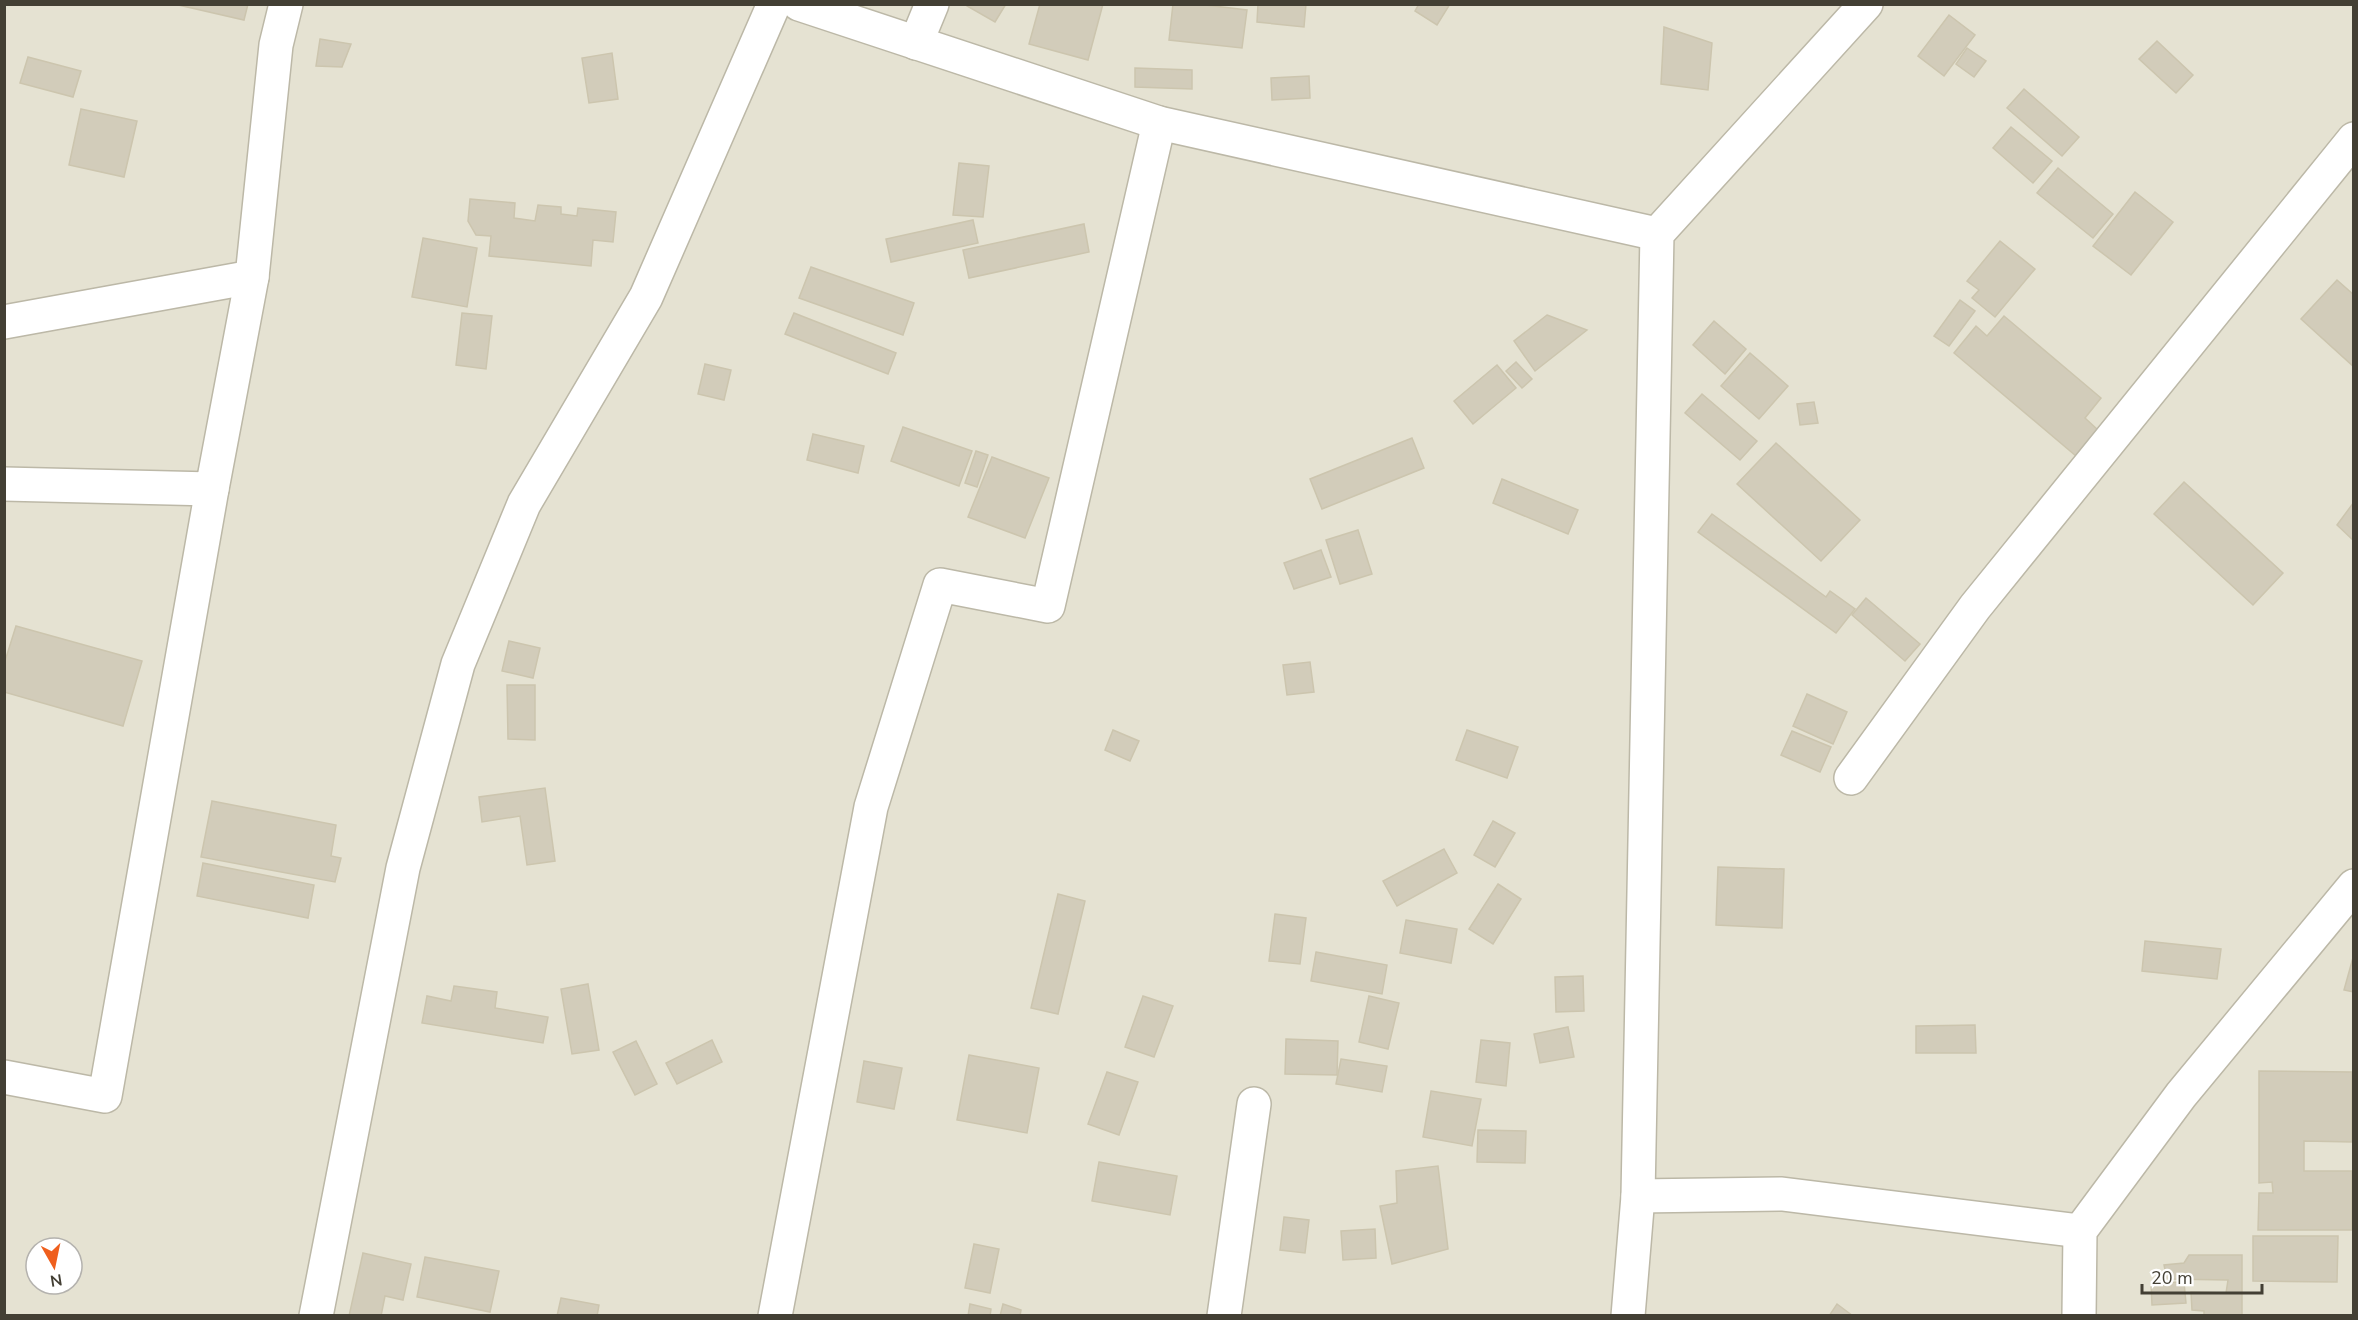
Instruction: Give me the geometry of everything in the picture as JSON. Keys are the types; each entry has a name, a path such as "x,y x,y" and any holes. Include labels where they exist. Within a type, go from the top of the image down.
{"street":[{"path":"4,1077 105,1096 212,489 252,277 276,45 286,4"},
{"path":"316,1316 403,868 458,664 524,504 646,297 774,4"},
{"path":"799,4 1159,123 1657,234"},
{"path":"915,43 932,4"},
{"path":"1629,1316 1638,1196 1657,234 1866,4"},
{"path":"775,1316 871,807 940,585 1048,606 1159,123"},
{"path":"1851,778 1975,607 2354,139"},
{"path":"4,322 252,277"},
{"path":"4,484 212,489"},
{"path":"2079,1316 2080,1231 2181,1095 2354,886"},
{"path":"1224,1316 1254,1104"},
{"path":"1638,1196 1782,1194 2080,1231"}],"shaded area":[{"path":"5,5 2353,5 2353,1315 5,1316"}],"building":[{"path":"174,4 248,4 244,20"},
{"path":"968,4 1006,4 995,22 967,6"},
{"path":"1040,4 1103,4 1088,60 1029,44"},
{"path":"1173,4 1197,4 1247,10 1242,48 1169,40"},
{"path":"1258,4 1306,4 1304,27 1257,22"},
{"path":"1419,4 1450,4 1437,25 1415,11"},
{"path":"1949,15 1975,35 1944,76 1918,56"},
{"path":"1664,27 1712,43 1708,90 1661,84"},
{"path":"320,39 351,44 342,67 316,66"},
{"path":"2157,41 2193,75 2176,93 2139,59"},
{"path":"1967,48 1986,61 1974,77 1956,64"},
{"path":"612,53 618,99 589,103 582,58"},
{"path":"28,57 81,71 73,97 20,83"},
{"path":"1135,68 1192,70 1192,89 1135,87"},
{"path":"1309,76 1310,98 1272,100 1271,78"},
{"path":"2024,89 2079,137 2062,156 2007,108"},
{"path":"81,109 137,121 124,177 69,165"},
{"path":"2011,127 2052,161 2033,183 1993,148"},
{"path":"959,163 989,166 983,217 953,215"},
{"path":"2058,168 2113,214 2093,238 2037,193"},
{"path":"2135,192 2173,222 2131,275 2093,246"},
{"path":"470,199 515,203 514,218 535,221 538,205 561,207 561,214 577,216 578,208 616,212 613,242 593,240 591,266 489,256 491,236 476,235 468,221"},
{"path":"973,220 978,243 891,262 886,239"},
{"path":"1084,224 1089,252 969,278 963,250"},
{"path":"423,238 477,248 467,307 412,297"},
{"path":"2000,241 2035,269 1995,317 1972,298 1979,290 1967,281"},
{"path":"811,267 914,303 903,335 799,298"},
{"path":"2337,280 2354,295 2354,367 2301,319"},
{"path":"1960,300 1975,311 1949,346 1934,336"},
{"path":"462,313 492,316 486,369 456,365"},
{"path":"794,313 896,353 888,374 785,334"},
{"path":"1547,315 1587,330 1535,371 1514,341"},
{"path":"2004,316 2101,398 2085,418 2098,430 2076,456 1954,353 1976,326 1987,336"},
{"path":"1714,321 1746,349 1725,374 1693,345"},
{"path":"1750,353 1788,386 1759,419 1721,386"},
{"path":"1516,362 1532,379 1522,388 1506,371"},
{"path":"705,364 731,370 724,400 698,394"},
{"path":"1497,365 1516,388 1473,424 1454,401"},
{"path":"1702,394 1757,441 1740,460 1685,413"},
{"path":"1814,402 1818,423 1800,425 1797,404"},
{"path":"903,427 972,451 959,486 891,461"},
{"path":"813,434 864,446 858,473 807,460"},
{"path":"1412,438 1424,468 1322,509 1310,479"},
{"path":"1776,443 1860,520 1821,561 1737,484"},
{"path":"976,451 988,455 977,487 965,483"},
{"path":"992,457 1049,478 1025,538 968,517"},
{"path":"1502,479 1578,510 1568,534 1493,503"},
{"path":"2184,482 2283,573 2253,605 2154,514"},
{"path":"2354,502 2354,541 2337,525"},
{"path":"1712,514 1826,597 1830,591 1855,609 1836,633 1698,532"},
{"path":"1358,530 1372,574 1340,584 1326,540"},
{"path":"1321,550 1331,577 1294,589 1284,563"},
{"path":"1866,598 1920,644 1905,661 1852,615"},
{"path":"16,626 142,661 123,726 4,692 4,664"},
{"path":"509,641 540,648 533,678 502,671"},
{"path":"1310,662 1314,692 1287,695 1283,665"},
{"path":"507,685 535,685 535,740 508,739"},
{"path":"1807,694 1847,712 1833,744 1793,726"},
{"path":"1113,730 1139,741 1130,761 1105,750"},
{"path":"1467,730 1518,747 1507,778 1456,760"},
{"path":"1792,731 1831,747 1820,772 1781,755"},
{"path":"545,788 555,861 527,865 520,816 482,822 479,797"},
{"path":"212,801 336,825 331,856 341,858 335,882 201,857"},
{"path":"1493,821 1515,833 1495,867 1474,855"},
{"path":"1444,849 1457,873 1397,906 1383,881"},
{"path":"203,863 314,885 308,918 197,896"},
{"path":"1718,867 1784,869 1782,928 1716,925"},
{"path":"1498,884 1521,899 1493,944 1469,929"},
{"path":"1058,894 1085,901 1058,1014 1031,1008"},
{"path":"1275,914 1306,918 1300,964 1269,961"},
{"path":"1406,920 1457,929 1451,963 1400,953"},
{"path":"2145,941 2221,949 2217,979 2142,971"},
{"path":"1316,952 1387,965 1382,994 1311,981"},
{"path":"2354,954 2354,992 2344,990"},
{"path":"1583,976 1584,1011 1556,1012 1555,977"},
{"path":"588,984 599,1050 572,1054 561,989"},
{"path":"454,986 497,992 495,1008 548,1017 543,1043 422,1023 427,996 451,1001"},
{"path":"1143,996 1173,1006 1154,1057 1125,1047"},
{"path":"1369,996 1399,1003 1388,1049 1359,1042"},
{"path":"1975,1025 1976,1053 1916,1053 1916,1026"},
{"path":"1568,1027 1574,1057 1540,1063 1534,1034"},
{"path":"1286,1039 1338,1041 1337,1075 1285,1074"},
{"path":"712,1040 722,1062 677,1084 666,1063"},
{"path":"1481,1040 1510,1043 1506,1086 1476,1082"},
{"path":"636,1041 657,1084 635,1095 613,1052"},
{"path":"969,1055 1039,1068 1027,1133 957,1120"},
{"path":"1341,1059 1387,1066 1382,1092 1336,1084"},
{"path":"864,1061 902,1068 894,1109 857,1102"},
{"path":"2259,1071 2352,1072 2352,1142 2304,1141 2304,1171 2352,1171 2352,1230 2258,1230 2259,1193 2273,1193 2272,1182 2259,1183"},
{"path":"1107,1072 1138,1082 1119,1135 1088,1124"},
{"path":"1431,1091 1481,1099 1472,1146 1423,1137"},
{"path":"1478,1130 1526,1131 1525,1163 1477,1162"},
{"path":"1099,1162 1177,1176 1170,1215 1092,1201"},
{"path":"1438,1166 1448,1249 1392,1264 1380,1206 1397,1203 1396,1171"},
{"path":"1284,1217 1309,1220 1305,1253 1280,1250"},
{"path":"1375,1229 1376,1258 1343,1260 1341,1231"},
{"path":"2253,1236 2338,1236 2337,1282 2253,1281"},
{"path":"974,1244 999,1249 990,1293 965,1288"},
{"path":"363,1253 411,1264 403,1300 385,1296 381,1316 349,1316"},
{"path":"2189,1255 2242,1255 2242,1316 2204,1316 2204,1311 2192,1310 2191,1292 2226,1293 2228,1280 2167,1279 2164,1265 2184,1263"},
{"path":"425,1257 499,1271 490,1312 417,1297"},
{"path":"2184,1282 2186,1303 2152,1305 2151,1283"},
{"path":"561,1298 599,1305 597,1316 557,1316"},
{"path":"970,1304 991,1309 990,1316 968,1316"},
{"path":"1003,1304 1021,1310 1020,1316 1000,1316"},
{"path":"1837,1304 1853,1316 1829,1316"}]}
